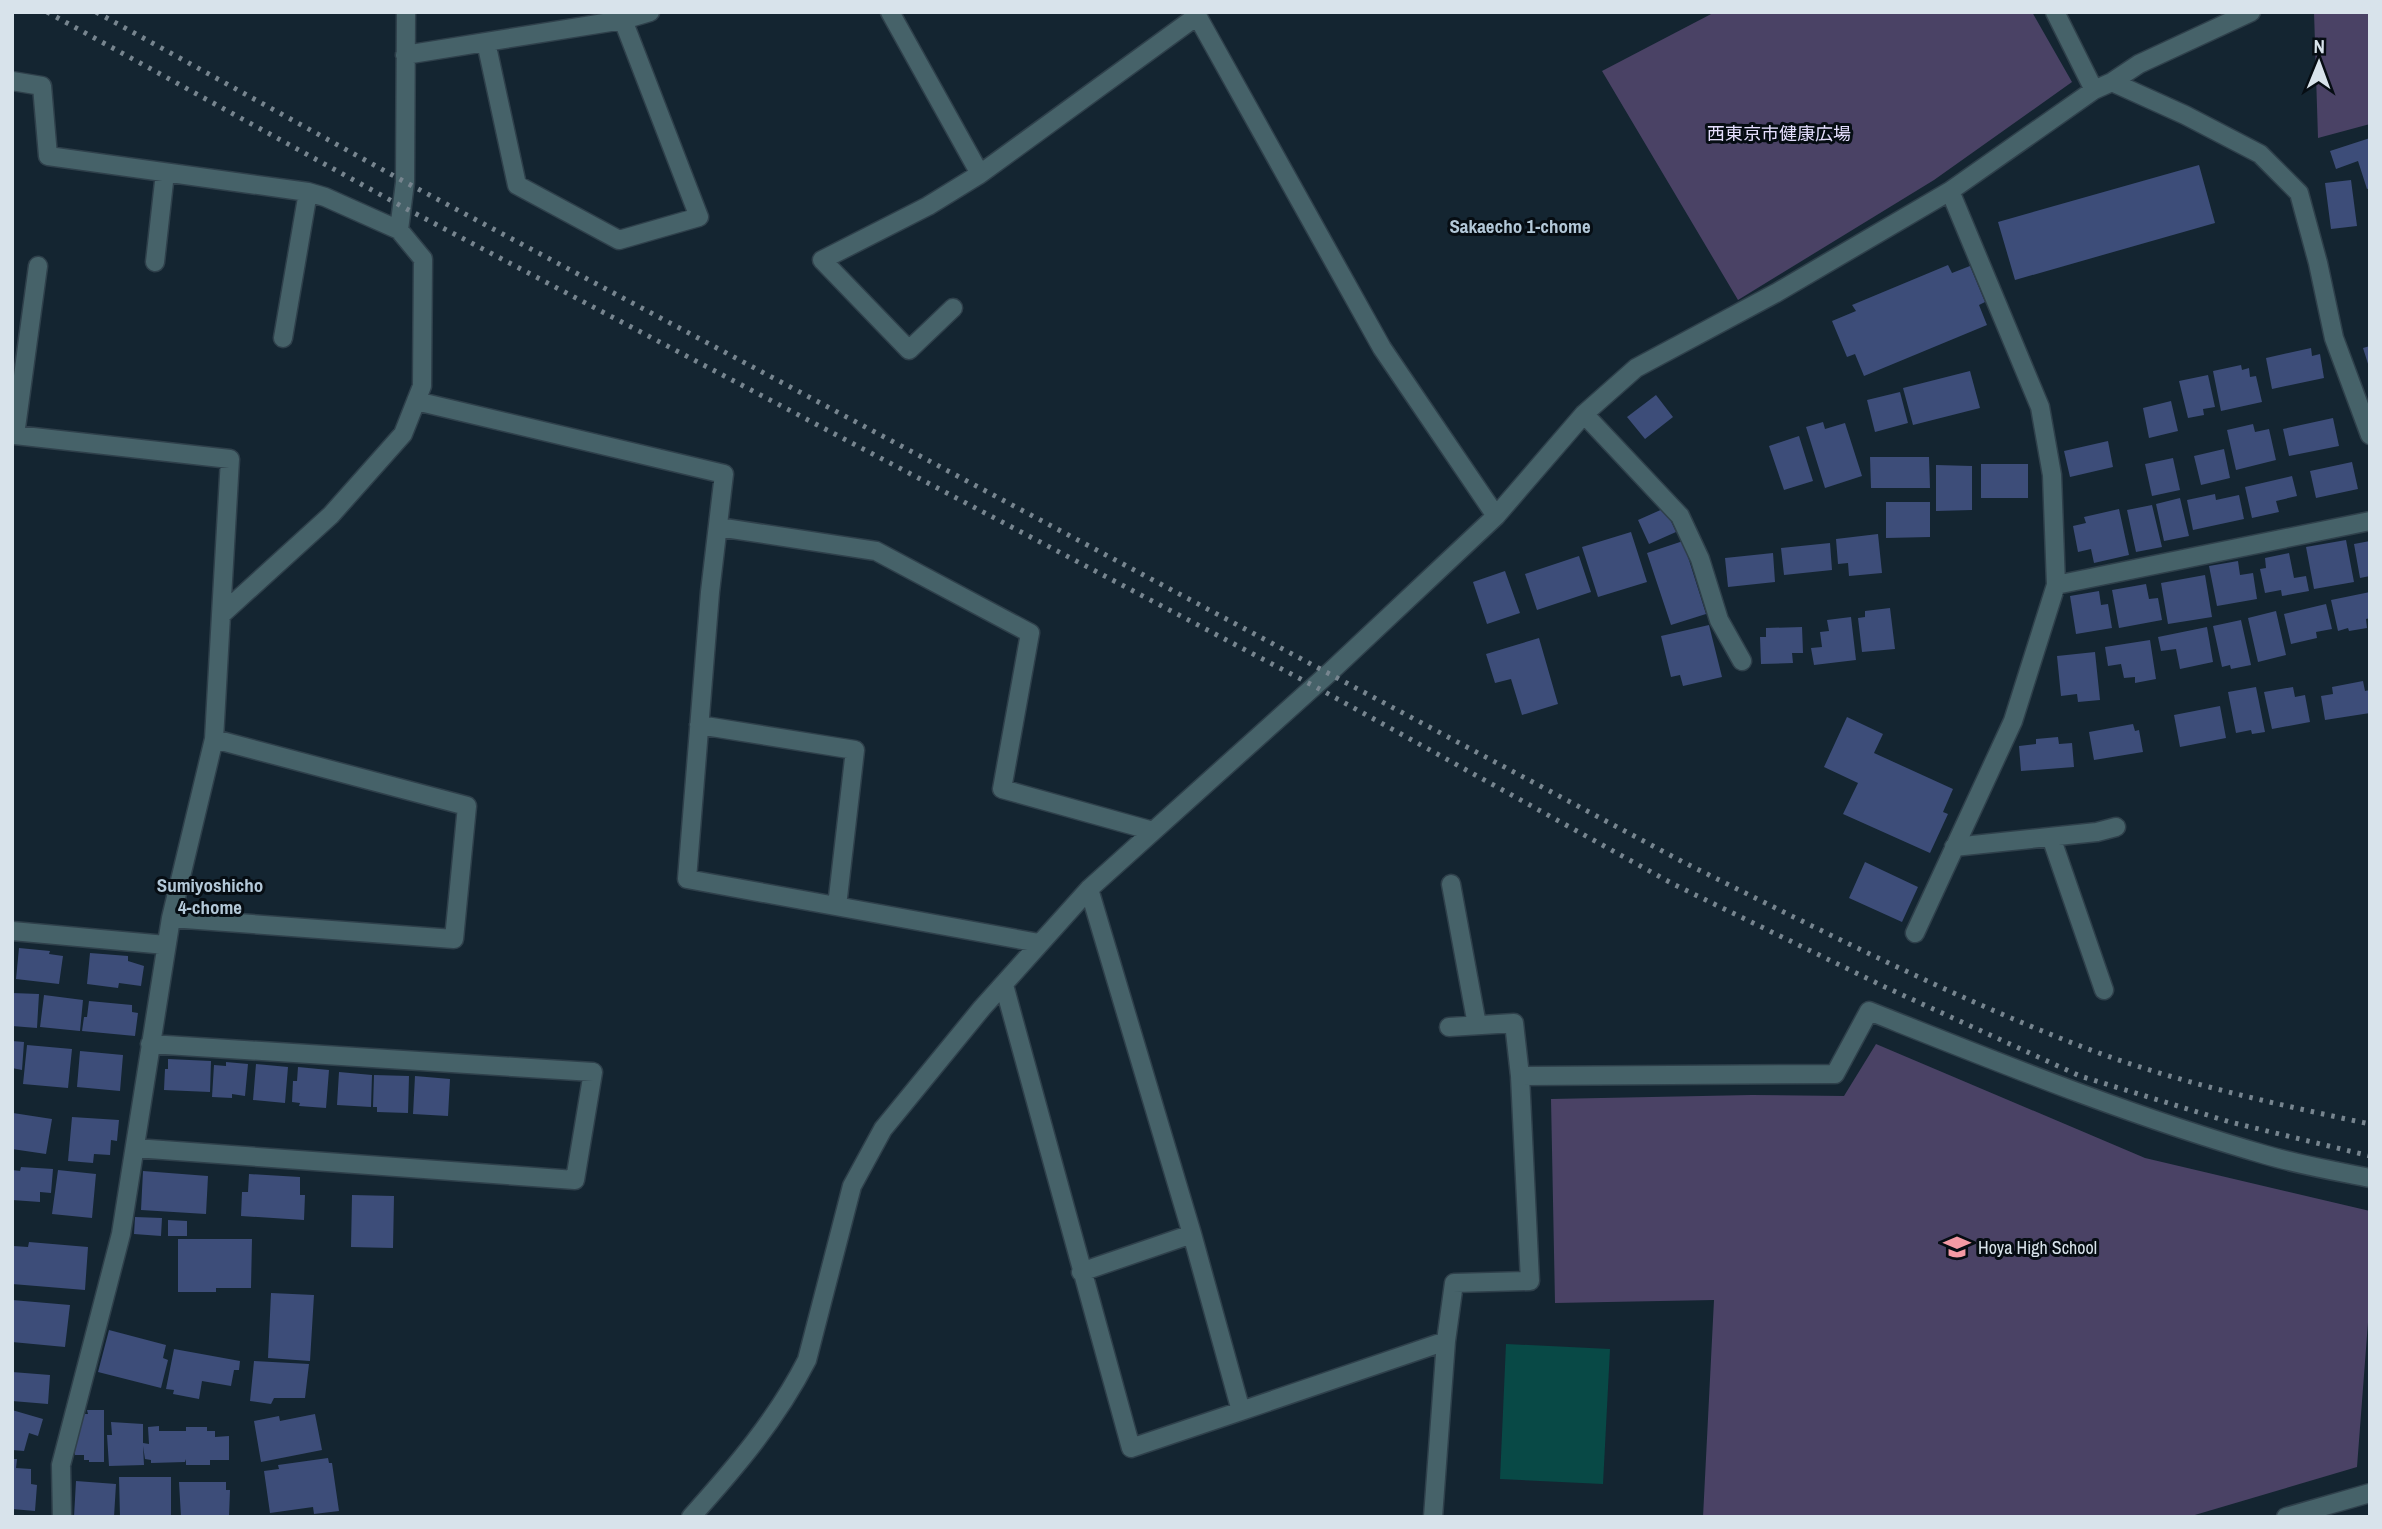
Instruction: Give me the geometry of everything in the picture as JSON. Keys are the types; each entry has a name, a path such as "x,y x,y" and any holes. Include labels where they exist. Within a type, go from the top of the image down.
{"street":[{"path":"399,230 405,182 406,12"},
{"path":"405,55 623,20 650,12"},
{"path":"890,12 980,174"},
{"path":"2056,12 2094,90"},
{"path":"691,1517 747,1455 794,1385 807,1360 852,1186 883,1129 982,1008 1089,889 1329,673 1496,516 1584,414 1636,368 1776,293 1950,191 2094,90 2140,64 2251,12"},
{"path":"953,308 909,350 822,260 928,206 980,174 1196,14 1382,348 1496,516"},
{"path":"486,42 517,186 619,240 699,217 623,20"},
{"path":"12,81 42,86 48,156 309,192 399,230 423,259 422,386 402,434 331,515 221,615"},
{"path":"2112,82 2185,115 2260,154 2299,193 2318,262 2334,338 2370,435"},
{"path":"155,262 165,173"},
{"path":"1915,933 2012,722 2056,585 2052,475 2040,407 1950,191"},
{"path":"282,338 309,192"},
{"path":"37,266 15,435 230,458 214,739 171,918 121,1234 61,1465 62,1517"},
{"path":"416,401 723,474 687,879 1039,943"},
{"path":"1584,414 1680,516 1700,559 1719,620 1742,661"},
{"path":"2056,585 2370,522"},
{"path":"718,527 876,551 1030,634 1002,789 1153,831"},
{"path":"699,725 855,750 837,906"},
{"path":"171,918 454,939 467,806 214,739"},
{"path":"1954,847 2116,827"},
{"path":"2051,837 2104,990"},
{"path":"1451,884 1476,1025"},
{"path":"1089,889 1192,1234 1241,1410"},
{"path":"12,931 166,945"},
{"path":"1004,985 1131,1448 1446,1341"},
{"path":"1520,1076 1835,1074 1869,1011 2070,1090 2170,1125 2268,1156 2370,1178"},
{"path":"1433,1517 1446,1341 1454,1283 1530,1282 1520,1076 1514,1023 1449,1027"},
{"path":"135,1148 575,1180 593,1072 150,1044"},
{"path":"1081,1272 1192,1234"},
{"path":"2286,1517 2370,1493"}],"green space":[{"name":"西東京市健康広場","path":"1715,12 2032,12 2072,82 1934,180 1738,300 1602,71"},
{"path":"2314,12 2370,12 2370,124 2318,138"},
{"name":"Hoya High School","path":"1876,1044 2145,1158 2370,1211 2370,1296 2357,1467 2188,1517 1703,1517 1714,1300 1555,1303 1551,1099 1844,1096"}],"shaded area":[{"path":"1506,1344 1610,1349 1603,1484 1500,1479"}],"building":[{"path":"2370,138 2370,188 2367,189 2358,161 2336,169 2330,151"},
{"path":"2199,165 2215,223 2015,280 1998,222"},
{"path":"2351,180 2357,226 2331,229 2325,183"},
{"path":"1948,265 1952,273 1970,266 1985,302 1979,305 1987,325 1864,376 1855,354 1847,357 1832,321 1856,311 1852,305"},
{"path":"2370,346 2370,367 2369,367 2363,348"},
{"path":"2311,348 2312,356 2320,354 2324,378 2272,389 2266,358"},
{"path":"2241,365 2242,370 2249,368 2250,377 2256,376 2262,402 2221,411 2213,371"},
{"path":"1970,371 1980,408 1913,425 1903,388"},
{"path":"2208,375 2215,407 2203,409 2204,415 2188,418 2179,381"},
{"path":"1900,392 1908,423 1875,432 1867,400"},
{"path":"1656,395 1673,417 1645,439 1627,417"},
{"path":"2171,401 2178,431 2149,438 2143,408"},
{"path":"2333,418 2339,446 2289,456 2283,429"},
{"path":"1823,422 1825,429 1845,423 1862,476 1825,488 1806,427"},
{"path":"2253,424 2255,432 2269,429 2276,460 2236,470 2227,430"},
{"path":"1799,436 1813,481 1784,490 1769,446"},
{"path":"2108,441 2113,467 2070,477 2064,451"},
{"path":"2224,449 2230,478 2201,485 2194,456"},
{"path":"1870,457 1929,457 1930,488 1871,488"},
{"path":"2173,458 2180,490 2152,496 2145,464"},
{"path":"2352,462 2358,489 2316,498 2310,471"},
{"path":"1981,464 2028,464 2028,498 1981,498"},
{"path":"1936,465 1972,466 1972,510 1936,511"},
{"path":"2292,476 2297,496 2276,501 2279,512 2252,518 2245,487"},
{"path":"2215,494 2216,500 2239,495 2244,519 2193,530 2187,500"},
{"path":"2180,498 2189,536 2164,541 2156,504"},
{"path":"1886,502 1930,502 1930,537 1886,538"},
{"path":"2152,505 2162,547 2136,552 2127,510"},
{"path":"1665,508 1676,532 1649,544 1638,520"},
{"path":"2119,509 2129,555 2094,563 2091,549 2078,552 2073,526 2086,523 2084,517"},
{"path":"1631,532 1647,582 1598,597 1582,547"},
{"path":"1878,534 1882,573 1849,576 1848,563 1838,564 1836,539"},
{"path":"2346,540 2354,582 2314,589 2306,547"},
{"path":"1683,541 1706,614 1671,625 1647,553"},
{"path":"2370,541 2370,576 2360,578 2354,544"},
{"path":"1830,543 1832,570 1784,575 1781,548"},
{"path":"1773,553 1775,582 1728,587 1725,558"},
{"path":"2289,553 2294,578 2306,576 2309,591 2282,596 2281,590 2265,593 2260,569 2266,568 2265,558"},
{"path":"1579,556 1591,592 1537,610 1525,574"},
{"path":"2238,561 2240,575 2253,573 2257,599 2217,606 2209,566"},
{"path":"1505,571 1520,613 1487,624 1473,582"},
{"path":"2205,575 2212,617 2168,624 2161,583"},
{"path":"2146,584 2149,599 2158,598 2162,620 2119,628 2112,590"},
{"path":"2099,591 2101,605 2108,604 2112,628 2076,634 2070,596"},
{"path":"2370,592 2370,618 2366,619 2367,628 2338,631 2331,600"},
{"path":"2326,604 2332,629 2316,632 2317,638 2291,644 2284,614"},
{"path":"1890,608 1895,649 1862,652 1858,618 1865,617 1865,611"},
{"path":"2276,611 2286,655 2258,662 2248,618"},
{"path":"1851,617 1856,660 1814,665 1811,648 1822,647 1820,632 1829,631 1827,620"},
{"path":"2241,620 2251,665 2231,669 2230,665 2222,667 2213,626"},
{"path":"1709,625 1722,677 1683,686 1680,675 1671,677 1661,636"},
{"path":"1802,627 1803,653 1792,653 1793,663 1761,664 1760,637 1766,637 1766,628"},
{"path":"2207,627 2213,662 2180,669 2176,649 2161,651 2158,637"},
{"path":"1539,638 1558,704 1522,715 1511,679 1495,683 1486,654"},
{"path":"2150,640 2156,679 2135,683 2135,677 2124,678 2121,664 2108,666 2105,647"},
{"path":"2095,652 2100,700 2078,702 2077,694 2061,696 2057,656"},
{"path":"2363,681 2365,691 2370,690 2370,713 2325,720 2321,696 2333,694 2332,687"},
{"path":"2256,687 2265,732 2252,734 2251,730 2236,733 2228,692"},
{"path":"2293,687 2295,697 2305,695 2310,722 2272,729 2264,692"},
{"path":"2220,706 2226,738 2180,747 2174,715"},
{"path":"1847,717 1883,734 1874,753 1953,789 1943,812 1948,814 1930,853 1843,814 1858,783 1824,767"},
{"path":"2133,724 2135,731 2139,730 2143,752 2094,760 2089,732"},
{"path":"2058,737 2059,744 2072,743 2074,767 2021,771 2019,746 2036,744 2036,739"},
{"path":"1865,862 1918,887 1902,922 1849,898"},
{"path":"19,948 50,951 49,954 63,956 59,984 16,979"},
{"path":"90,953 128,956 128,961 144,966 141,986 119,983 118,988 87,984"},
{"path":"12,993 39,994 37,1028 12,1026"},
{"path":"44,995 83,1000 80,1031 40,1027"},
{"path":"89,1001 132,1005 132,1012 138,1013 135,1036 82,1031"},
{"path":"12,1041 24,1042 22,1070 12,1068"},
{"path":"27,1045 72,1049 68,1088 23,1084"},
{"path":"80,1051 123,1055 120,1091 77,1087"},
{"path":"168,1059 211,1061 210,1092 164,1090"},
{"path":"226,1062 248,1064 245,1096 232,1094 232,1098 212,1097 214,1065 226,1066"},
{"path":"256,1064 288,1067 285,1103 253,1100"},
{"path":"298,1067 329,1070 326,1108 299,1106 300,1103 292,1102 293,1081 297,1081"},
{"path":"339,1072 372,1075 371,1107 337,1105"},
{"path":"374,1075 409,1076 408,1113 377,1112 377,1107 373,1107"},
{"path":"415,1076 450,1079 448,1116 413,1114"},
{"path":"13,1113 52,1119 46,1154 12,1149"},
{"path":"72,1117 119,1120 117,1141 111,1140 110,1155 94,1154 93,1163 68,1161"},
{"path":"21,1167 53,1169 51,1193 40,1192 40,1202 12,1200 12,1170 20,1171"},
{"path":"58,1170 96,1174 92,1218 52,1214"},
{"path":"143,1171 208,1176 206,1214 141,1210"},
{"path":"249,1174 300,1177 300,1195 305,1195 304,1220 241,1216 242,1192 248,1192"},
{"path":"352,1195 394,1196 393,1248 351,1247"},
{"path":"135,1217 162,1218 161,1236 134,1234"},
{"path":"168,1220 187,1221 187,1236 168,1236"},
{"path":"178,1239 252,1239 251,1288 178,1292"},
{"path":"29,1242 88,1247 85,1290 12,1284 13,1246 28,1247"},
{"path":"271,1293 314,1295 310,1361 268,1358"},
{"path":"12,1300 70,1305 65,1347 12,1342"},
{"path":"109,1330 166,1345 163,1358 168,1360 161,1388 98,1372"},
{"path":"174,1349 240,1361 239,1370 234,1370 231,1386 202,1381 199,1399 173,1394 174,1390 166,1389"},
{"path":"254,1361 309,1364 305,1398 274,1398 271,1404 250,1401"},
{"path":"12,1372 50,1375 48,1404 12,1401"},
{"path":"12,1410 43,1419 38,1436 29,1433 24,1451 12,1450"},
{"path":"87,1410 104,1410 104,1462 89,1462 84,1460 84,1455 75,1455 74,1425 77,1414 88,1414"},
{"path":"315,1414 322,1450 261,1462 254,1421 279,1416 280,1421"},
{"path":"111,1422 143,1424 143,1443 149,1444 148,1427 159,1426 159,1431 186,1431 186,1427 207,1427 207,1431 215,1431 215,1437 229,1436 229,1460 210,1460 210,1465 186,1465 186,1459 185,1462 151,1463 151,1460 145,1459 143,1446 144,1465 109,1466 107,1435 112,1435"},
{"path":"328,1458 329,1463 332,1463 339,1511 314,1514 313,1507 270,1513 264,1471 279,1469 278,1465"},
{"path":"12,1459 17,1459 16,1468 31,1469 31,1484 37,1485 35,1511 12,1509"},
{"path":"119,1477 171,1477 171,1517 120,1517"},
{"path":"76,1481 116,1484 114,1517 74,1517"},
{"path":"179,1482 226,1482 226,1490 230,1490 229,1516 181,1517"}],"railway":[{"path":"47,12 403,207 1314,686 1673,884 1885,987 2080,1076 2230,1122 2370,1156"},
{"path":"96,12 405,182 1683,862 1833,936 1985,1007 2122,1061 2227,1092 2370,1124"}],"place":[{"name":"Hoya High School","path":"1957,1247"}],"district":[{"name":"Sakaecho 1-chome","path":"1520,226"},
{"name":"Sumiyoshicho 4-chome","path":"210,896"}]}
